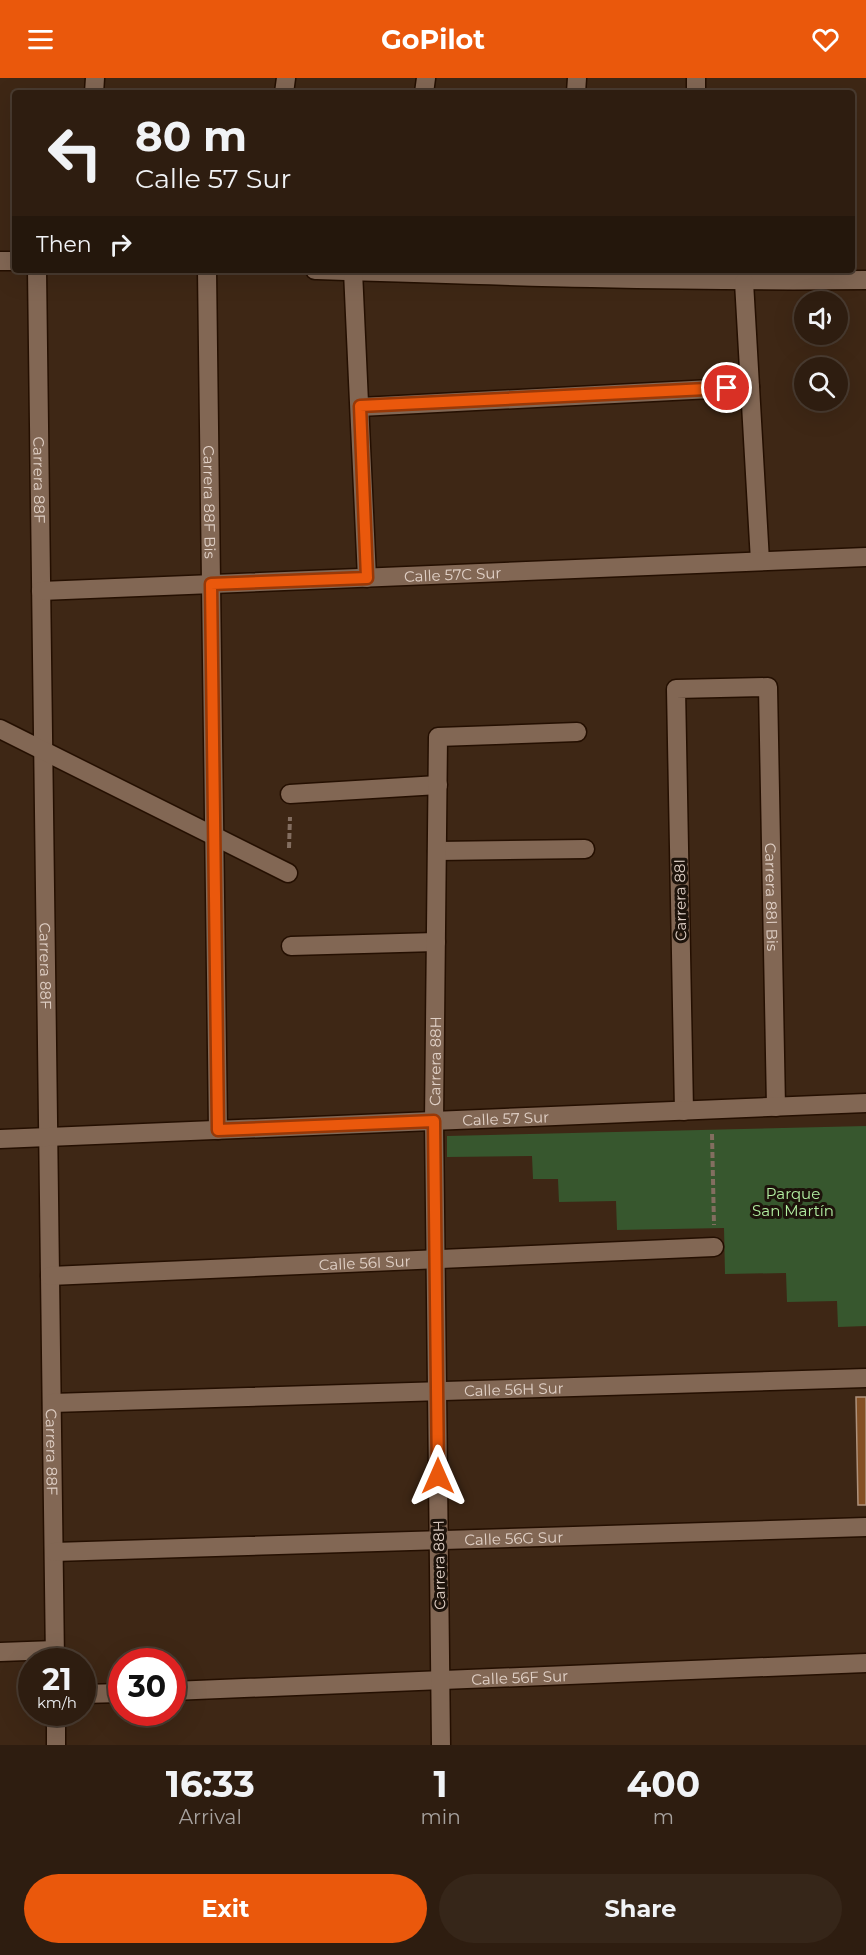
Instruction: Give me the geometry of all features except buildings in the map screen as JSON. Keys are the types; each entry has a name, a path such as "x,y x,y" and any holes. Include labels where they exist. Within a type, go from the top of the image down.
{"street":[{"name":"Carrera 88F","path":"37,273 55,1648"},
{"name":"Carrera 88F Bis","path":"207,273 218,1130"},
{"path":"354,273 367,578"},
{"path":"514,273 744,282 866,280"},
{"path":"744,282 760,561"},
{"path":"360,406 750,387"},
{"name":"Calle 57C Sur","path":"41,591 866,557"},
{"name":"Carrera 88I Bis","path":"676,689 768,687 776,1107"},
{"name":"Carrera 88I","path":"676,689 684,1111"},
{"path":"0,729 288,873"},
{"name":"Carrera 88H","path":"441,1745 434,1121 438,737 577,732"},
{"path":"290,794 438,785"},
{"path":"437,851 585,849"},
{"path":"291,946 436,942"},
{"name":"Calle 57 Sur","path":"0,1139 866,1103"},
{"name":"Calle 56I Sur","path":"50,1276 714,1247"},
{"name":"Calle 56H Sur","path":"52,1403 866,1378"},
{"name":"Calle 56G Sur","path":"54,1552 866,1527"},
{"path":"0,1652 18,1653"},
{"name":"Calle 56F Sur","path":"186,1690 866,1663"},
{"path":"56,1726 56,1745"}],"path":[{"path":"288,873 290,794"},
{"path":"712,1110 714,1247"}],"green space":[{"name":"Parque San Martín","path":"866,1126 866,1326 838,1327 837,1301 787,1302 786,1273 725,1274 724,1228 617,1230 616,1201 559,1202 558,1179 533,1179 532,1156 447,1157 447,1136"}],"route":[{"path":"438,1476 434,1121 218,1130 211,584 367,578 360,406 727,388"}]}
